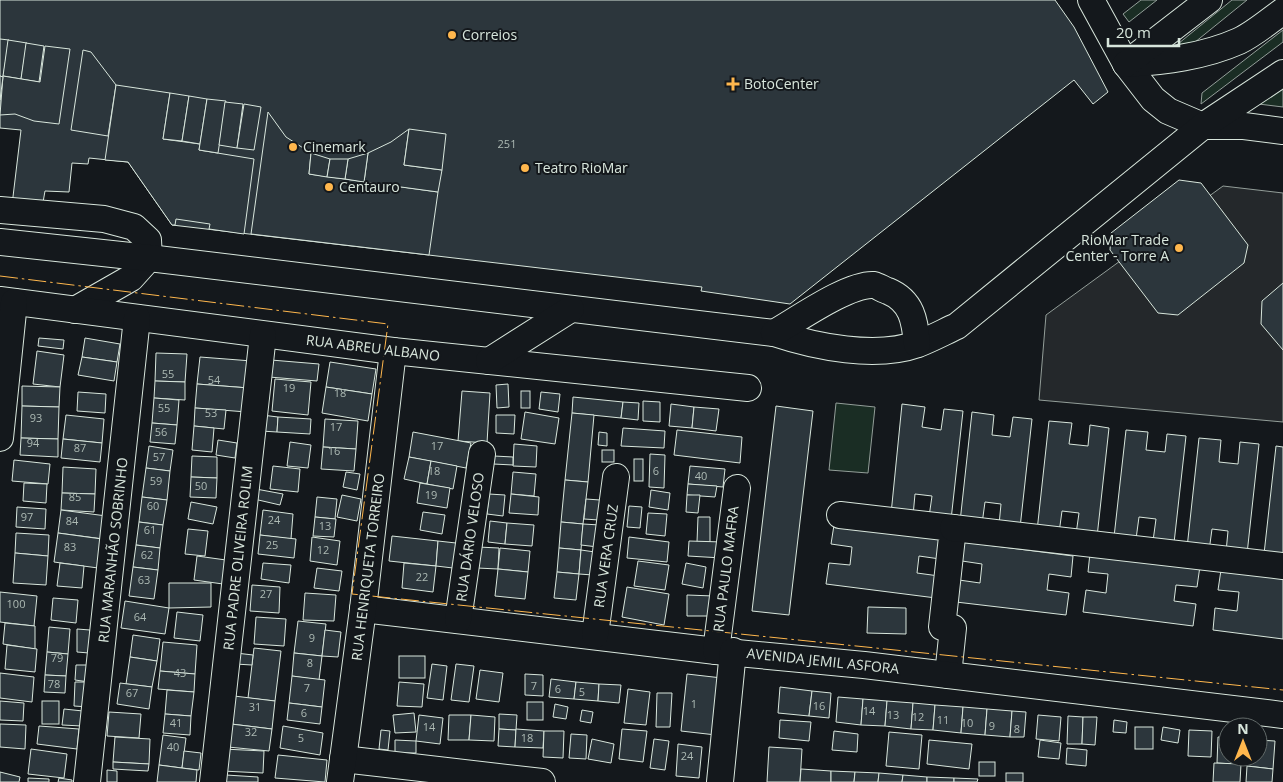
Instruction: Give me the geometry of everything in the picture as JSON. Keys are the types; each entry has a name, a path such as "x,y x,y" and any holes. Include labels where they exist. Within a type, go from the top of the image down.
{"street":[{"path":"1126,64 1209,0"},
{"path":"1094,1 1126,64 1153,98 1168,111 1203,126 1244,126 1283,131"},
{"path":"1126,64 1164,61 1207,53 1240,40 1283,11"},
{"path":"0,242 774,333 810,345 885,350 917,344 957,326 1203,126 1283,73"},
{"path":"0,210 104,219 134,227 148,240 148,258 131,278 75,310"},
{"path":"774,333 839,295 874,285 900,296 913,313 917,344"},
{"path":"0,438 7,301"},
{"name":"RUA ABREU ALBANO","path":"7,301 393,351 748,388"},
{"path":"489,361 572,309"},
{"name":"RUA MARANHÃO SOBRINHO","path":"87,782 137,318"},
{"name":"RUA PADRE OLIVEIRA ROLIM","path":"213,782 263,334"},
{"name":"RUA HENRIQUETA TORREIRO","path":"342,771 393,351"},
{"name":"RUA DÁRIO VELOSO","path":"458,620 482,454"},
{"name":"RUA VERA CRUZ","path":"595,635 616,477"},
{"name":"RUA PAULO MAFRA","path":"720,782 724,651 737,488"},
{"path":"840,515 1283,566"},
{"path":"948,675 953,628 942,627 953,528"},
{"name":"AVENIDA JEMIL ASFORA","path":"363,609 1283,715"},
{"path":"342,771 542,782"}],"green space":[{"path":"1141,0 1157,0 1129,22 1123,14"},
{"path":"1232,0 1247,0 1163,68 1157,61"},
{"path":"1283,30 1283,42 1201,104 1202,93"},
{"path":"1283,77 1283,107 1242,102"},
{"path":"836,403 875,407 868,473 829,470"}],"shaded area":[{"path":"1223,186 1283,193 1283,422 1039,400 1046,315"}],"building":[{"path":"0,0 1055,0 1074,27 1108,92 1093,104 1074,80 790,304 701,291 702,287 172,225 128,162 89,158 88,164 72,163 69,192 45,191 42,208 12,205 21,130 0,128"},
{"path":"0,39 9,40 3,77 0,76"},
{"path":"8,40 27,43 21,79 3,76"},
{"path":"26,43 44,46 39,82 21,79"},
{"path":"45,46 70,49 59,124 34,121 15,114 0,115 3,76 40,82"},
{"path":"83,50 91,52 116,85 108,136 71,130"},
{"path":"0,76 3,77 0,100"},
{"path":"116,85 170,93 163,139 200,144 199,150 254,159 244,234 209,229 210,224 176,219 175,225 172,225 128,162 105,160"},
{"path":"170,93 189,96 182,141 163,139"},
{"path":"189,96 207,99 200,144 182,141"},
{"path":"207,99 226,101 218,153 199,150"},
{"path":"225,102 243,104 237,148 219,145"},
{"path":"244,104 261,107 254,150 237,148"},
{"name":"Centauro","path":"268,112 286,137 311,153 309,174 438,192 429,255 251,234"},
{"path":"409,129 404,165 442,170 438,192 364,182 368,153 391,142"},
{"path":"409,129 446,134 442,170 404,165"},
{"path":"311,153 330,159 327,177 309,174"},
{"path":"368,153 364,182 345,179 348,159"},
{"path":"330,159 348,159 345,179 327,177"},
{"name":"RioMar Trade Center - Torre A","path":"1179,180 1201,183 1248,245 1244,263 1178,315 1158,313 1110,250 1111,233"},
{"path":"1283,283 1283,350 1261,324 1262,301"},
{"path":"39,338 64,340 63,349 38,346"},
{"path":"85,338 120,344 117,362 82,357"},
{"path":"37,351 64,355 60,387 33,384"},
{"path":"156,353 187,354 185,382 155,381"},
{"path":"82,357 117,362 114,381 78,375"},
{"path":"200,357 252,361 249,388 197,384"},
{"path":"271,360 319,364 317,381 269,377"},
{"path":"330,362 376,369 372,394 326,387"},
{"path":"275,379 311,382 308,415 272,411"},
{"path":"155,381 185,382 185,400 154,398"},
{"path":"197,384 249,388 247,412 195,408"},
{"path":"508,384 509,407 497,408 496,385"},
{"path":"22,386 60,387 59,407 22,406"},
{"path":"326,387 372,394 368,421 322,413"},
{"path":"462,391 490,393 487,443 458,441"},
{"path":"521,391 530,391 530,408 521,408"},
{"path":"78,392 106,394 105,413 77,411"},
{"path":"541,392 560,394 558,412 539,409"},
{"path":"573,397 623,402 621,418 572,413"},
{"path":"154,398 179,400 177,425 152,423"},
{"path":"643,401 660,402 660,422 643,421"},
{"path":"623,402 639,403 638,420 621,418"},
{"path":"671,404 694,407 692,428 669,426"},
{"path":"902,404 925,407 922,427 941,430 944,409 963,411 951,520 929,517 932,496 915,494 913,516 891,514"},
{"path":"22,406 59,407 58,439 21,438"},
{"path":"776,406 813,411 789,615 752,611"},
{"path":"694,407 719,409 716,431 692,428"},
{"path":"195,408 226,410 224,429 194,426"},
{"path":"525,412 559,418 555,444 521,439"},
{"path":"972,412 994,415 992,435 1010,437 1013,417 1032,419 1020,528 999,525 1001,504 985,502 982,524 960,522"},
{"path":"572,413 594,415 588,482 565,480"},
{"path":"66,415 104,419 102,443 63,439"},
{"path":"262,415 278,417 277,432 261,431"},
{"path":"496,415 515,415 514,434 496,433"},
{"path":"278,417 311,419 310,434 277,432"},
{"path":"325,419 358,421 356,449 323,447"},
{"path":"1049,421 1072,423 1069,444 1088,446 1090,425 1109,428 1097,537 1076,534 1079,513 1062,511 1059,533 1037,531"},
{"path":"152,423 177,425 175,444 150,442"},
{"path":"194,426 214,428 212,452 192,450"},
{"path":"623,428 665,431 664,448 621,446"},
{"path":"677,430 742,437 740,463 674,455"},
{"path":"1126,430 1148,432 1146,450 1165,452 1167,434 1186,436 1174,543 1153,541 1156,519 1139,517 1136,539 1114,537"},
{"path":"413,432 471,443 466,468 409,457"},
{"path":"599,432 607,433 607,446 598,445"},
{"path":"21,438 58,439 58,457 20,455"},
{"path":"1199,438 1221,440 1219,462 1238,464 1240,442 1259,444 1247,554 1226,552 1228,531 1212,529 1209,551 1187,548"},
{"path":"63,439 102,443 100,462 61,458"},
{"path":"218,440 237,443 235,458 216,455"},
{"path":"290,442 311,445 308,468 287,466"},
{"path":"514,444 537,446 536,467 513,466"},
{"path":"149,446 173,450 170,471 146,468"},
{"path":"1276,446 1283,447 1283,557 1264,554"},
{"path":"323,447 356,449 354,471 321,469"},
{"path":"602,450 614,450 614,462 602,462"},
{"path":"650,454 665,455 664,488 649,487"},
{"path":"192,456 217,457 217,478 191,477"},
{"path":"494,456 513,457 513,465 493,464"},
{"path":"409,457 431,461 427,484 404,479"},
{"path":"634,459 643,459 643,481 634,481"},
{"path":"14,460 50,464 48,484 12,481"},
{"path":"431,461 457,466 453,489 427,484"},
{"path":"273,466 300,469 298,492 270,489"},
{"path":"690,466 725,469 723,487 688,484"},
{"path":"63,467 96,469 95,494 62,493"},
{"path":"146,468 170,471 167,500 142,497"},
{"path":"346,472 360,474 357,490 343,487"},
{"path":"513,472 536,474 534,496 511,494"},
{"path":"191,477 217,478 216,498 190,497"},
{"path":"565,480 588,482 583,524 561,522"},
{"path":"24,483 47,484 46,503 23,501"},
{"path":"420,483 450,488 447,508 417,503"},
{"path":"688,484 717,486 715,497 687,495"},
{"path":"256,489 283,494 280,505 254,499"},
{"path":"651,490 670,493 668,510 649,507"},
{"path":"62,493 95,494 94,512 61,510"},
{"path":"489,494 505,495 503,516 487,514"},
{"path":"511,494 539,497 538,515 509,513"},
{"path":"342,495 361,499 357,521 337,517"},
{"path":"687,495 700,495 698,513 686,512"},
{"path":"142,497 167,500 163,525 139,522"},
{"path":"317,497 337,499 335,519 315,517"},
{"path":"586,499 600,500 599,520 584,519"},
{"path":"191,502 217,507 213,524 188,519"},
{"path":"629,506 642,507 640,528 627,527"},
{"path":"17,507 46,509 45,529 16,527"},
{"path":"61,510 114,517 111,540 58,533"},
{"path":"263,510 293,514 291,539 260,535"},
{"path":"423,512 445,515 442,534 420,530"},
{"path":"648,513 667,514 665,536 646,534"},
{"path":"315,517 336,519 334,537 313,536"},
{"path":"698,517 710,517 710,542 697,542"},
{"path":"490,521 507,523 505,544 488,542"},
{"path":"139,522 163,525 160,548 136,545"},
{"path":"561,522 583,524 581,550 559,548"},
{"path":"507,523 534,525 532,546 505,544"},
{"path":"583,524 600,525 598,547 581,545"},
{"path":"834,525 943,538 940,559 919,556 917,573 939,576 936,598 826,584 829,563 850,565 852,547 831,544"},
{"path":"188,529 208,531 205,556 185,554"},
{"path":"16,533 49,535 48,556 15,553"},
{"path":"58,533 102,539 98,568 54,562"},
{"path":"260,535 296,539 294,558 258,554"},
{"path":"392,536 438,541 436,566 389,561"},
{"path":"312,537 340,541 337,565 310,561"},
{"path":"629,537 669,542 667,562 627,558"},
{"path":"438,541 456,543 453,568 436,566"},
{"path":"689,541 723,542 722,558 688,556"},
{"path":"964,542 1073,556 1071,577 1049,574 1047,590 1069,593 1066,615 956,602 959,580 980,583 982,564 962,561"},
{"path":"136,545 160,548 158,570 133,567"},
{"path":"478,547 499,548 498,569 477,568"},
{"path":"500,548 530,551 528,572 498,569"},
{"path":"559,548 581,550 579,574 557,572"},
{"path":"581,550 595,552 593,575 579,574"},
{"path":"15,553 48,556 46,585 13,583"},
{"path":"1090,553 1200,566 1197,587 1176,585 1174,601 1196,604 1193,626 1083,612 1086,590 1106,593 1108,574 1088,572"},
{"path":"197,556 226,560 223,584 194,580"},
{"path":"638,561 669,565 665,590 634,586"},
{"path":"60,563 84,566 82,588 57,586"},
{"path":"263,563 291,565 289,583 261,579"},
{"path":"404,563 436,566 433,592 402,588"},
{"path":"686,563 706,567 703,588 682,584"},
{"path":"133,567 158,570 154,599 129,596"},
{"path":"317,568 342,571 339,591 314,588"},
{"path":"498,569 528,572 525,599 495,596"},
{"path":"1221,570 1283,578 1283,639 1213,630 1215,608 1237,611 1239,592 1218,590"},
{"path":"557,572 579,574 576,600 554,598"},
{"path":"169,583 211,583 211,607 169,608"},
{"path":"252,585 280,587 279,613 250,611"},
{"path":"627,587 669,594 664,625 622,617"},
{"path":"0,592 37,596 34,626 0,622"},
{"path":"305,593 336,595 334,621 303,620"},
{"path":"687,595 714,596 713,616 687,616"},
{"path":"53,598 78,600 76,623 51,620"},
{"path":"125,601 169,608 165,634 121,628"},
{"path":"868,607 906,608 906,634 867,633"},
{"path":"177,612 203,615 200,641 174,638"},
{"path":"256,617 286,619 284,646 254,644"},
{"path":"298,621 326,624 322,656 294,653"},
{"path":"5,623 35,626 35,649 3,644"},
{"path":"49,627 70,629 68,654 47,652"},
{"path":"77,629 90,630 89,653 77,652"},
{"path":"325,630 341,632 338,657 322,656"},
{"path":"133,635 160,639 157,661 130,657"},
{"path":"163,642 197,645 195,674 160,671"},
{"path":"7,645 37,649 35,672 5,669"},
{"path":"254,648 281,651 275,701 248,698"},
{"path":"47,652 68,654 66,676 45,675"},
{"path":"236,653 253,655 252,665 235,664"},
{"path":"294,653 322,656 319,680 292,676"},
{"path":"399,656 425,656 425,678 399,678"},
{"path":"130,657 157,661 152,687 126,684"},
{"path":"432,664 447,666 443,700 427,698"},
{"path":"456,664 474,666 469,702 451,700"},
{"path":"76,665 94,665 89,682 75,680"},
{"path":"480,670 503,673 499,702 476,699"},
{"path":"160,671 195,674 194,692 158,689"},
{"path":"0,673 34,677 32,702 0,698"},
{"path":"525,674 543,675 543,696 525,695"},
{"path":"687,674 722,678 716,735 681,731"},
{"path":"45,675 66,676 65,693 44,692"},
{"path":"292,676 325,680 322,707 289,703"},
{"path":"551,679 576,682 574,699 549,697"},
{"path":"75,682 89,682 89,707 74,706"},
{"path":"399,682 424,684 422,707 397,706"},
{"path":"576,682 599,684 598,701 574,699"},
{"path":"120,683 152,687 149,709 117,704"},
{"path":"599,684 621,685 619,703 598,701"},
{"path":"780,687 812,691 809,716 778,713"},
{"path":"628,689 650,692 646,725 624,723"},
{"path":"167,690 194,692 191,716 165,714"},
{"path":"812,691 831,693 829,718 809,716"},
{"path":"657,693 672,693 670,727 656,727"},
{"path":"234,696 275,701 272,729 231,724"},
{"path":"838,697 863,699 861,725 836,722"},
{"path":"863,699 887,701 885,726 861,725"},
{"path":"0,701 24,703 23,721 0,720"},
{"path":"42,701 59,701 59,724 42,724"},
{"path":"887,701 913,703 911,729 885,726"},
{"path":"527,702 543,702 543,720 527,720"},
{"path":"289,703 322,707 320,724 287,720"},
{"path":"913,703 935,705 933,730 911,729"},
{"path":"555,704 568,707 566,719 553,717"},
{"path":"935,705 963,707 961,733 933,730"},
{"path":"963,707 987,709 985,735 961,733"},
{"path":"64,709 83,711 82,726 62,725"},
{"path":"987,709 1012,711 1010,737 985,735"},
{"path":"582,710 593,712 591,723 580,721"},
{"path":"1012,711 1026,712 1024,737 1010,737"},
{"path":"109,712 141,714 139,738 107,736"},
{"path":"414,713 416,732 395,733 393,715"},
{"path":"165,714 191,716 190,735 163,733"},
{"path":"499,714 517,715 516,730 499,729"},
{"path":"419,715 443,718 440,744 416,741"},
{"path":"449,715 471,715 469,740 448,740"},
{"path":"471,715 495,717 494,741 469,740"},
{"path":"1038,715 1061,717 1059,741 1036,739"},
{"path":"1068,716 1083,717 1082,744 1067,744"},
{"path":"1083,717 1097,717 1095,745 1082,744"},
{"path":"780,720 811,722 809,741 779,738"},
{"path":"1114,720 1127,722 1126,733 1113,732"},
{"path":"0,724 26,725 25,749 0,747"},
{"path":"231,724 272,729 269,751 228,747"},
{"path":"39,726 79,729 77,749 37,744"},
{"path":"283,726 323,733 320,755 280,748"},
{"path":"1135,727 1153,727 1153,749 1135,749"},
{"path":"1163,727 1180,730 1178,743 1161,740"},
{"path":"499,729 516,730 515,747 498,746"},
{"path":"516,729 544,731 543,748 515,747"},
{"path":"622,729 647,731 643,762 619,759"},
{"path":"381,730 390,731 388,750 379,749"},
{"path":"1189,730 1212,731 1211,757 1188,756"},
{"path":"544,731 564,731 563,758 543,757"},
{"path":"834,731 858,734 857,752 832,750"},
{"path":"889,732 922,735 919,769 886,766"},
{"path":"571,734 587,735 586,759 569,758"},
{"path":"163,735 186,738 182,768 159,765"},
{"path":"115,737 150,739 149,764 113,762"},
{"path":"592,739 614,744 611,763 588,759"},
{"path":"654,739 669,741 665,770 650,768"},
{"path":"395,740 416,741 416,753 395,753"},
{"path":"929,740 972,744 969,769 927,764"},
{"path":"1040,740 1061,743 1059,759 1038,757"},
{"path":"1268,741 1275,741 1273,769 1256,767 1268,767"},
{"path":"678,744 702,747 699,778 676,776"},
{"path":"769,747 802,749 800,782 767,782"},
{"path":"1067,748 1087,750 1086,766 1066,764"},
{"path":"31,749 67,754 64,778 28,774"},
{"path":"223,749 264,751 263,773 222,771"},
{"path":"184,751 201,753 199,770 182,768"},
{"path":"278,755 327,760 325,782 275,778"},
{"path":"113,762 149,764 148,771 113,769"},
{"path":"979,762 995,762 995,776 979,776"},
{"path":"1214,763 1218,763 1218,767 1241,767 1240,782 1213,782"},
{"path":"159,765 197,770 196,782 157,782"},
{"path":"1247,767 1273,769 1272,782 1246,782"},
{"path":"801,769 831,771 831,782 800,782"},
{"path":"107,770 117,771 117,782 107,782"},
{"path":"831,771 855,772 854,782 831,782"},
{"path":"0,772 20,777 19,782 0,782"},
{"path":"855,772 879,773 878,782 854,782"},
{"path":"879,773 903,775 902,782 878,782"},
{"path":"1006,773 1023,773 1023,782 1006,782"},
{"path":"226,775 258,777 258,782 225,782"},
{"path":"903,775 927,777 927,782 902,782"},
{"path":"927,777 954,778 954,782 927,782"},
{"path":"28,778 49,779 49,782 28,782"},
{"path":"59,778 72,780 72,782 58,782"},
{"path":"954,778 978,779 977,782 954,782"}],"power":[{"path":"0,276 388,324 352,594 1283,690"}],"place":[{"name":"Correios","path":"452,35"},
{"name":"BotoCenter","path":"733,84"},
{"name":"Cinemark","path":"293,147"},
{"name":"Teatro RioMar","path":"525,168"},
{"name":"Centauro","path":"329,187"},
{"name":"RioMar Trade Center - Torre A","path":"1179,248"}]}
